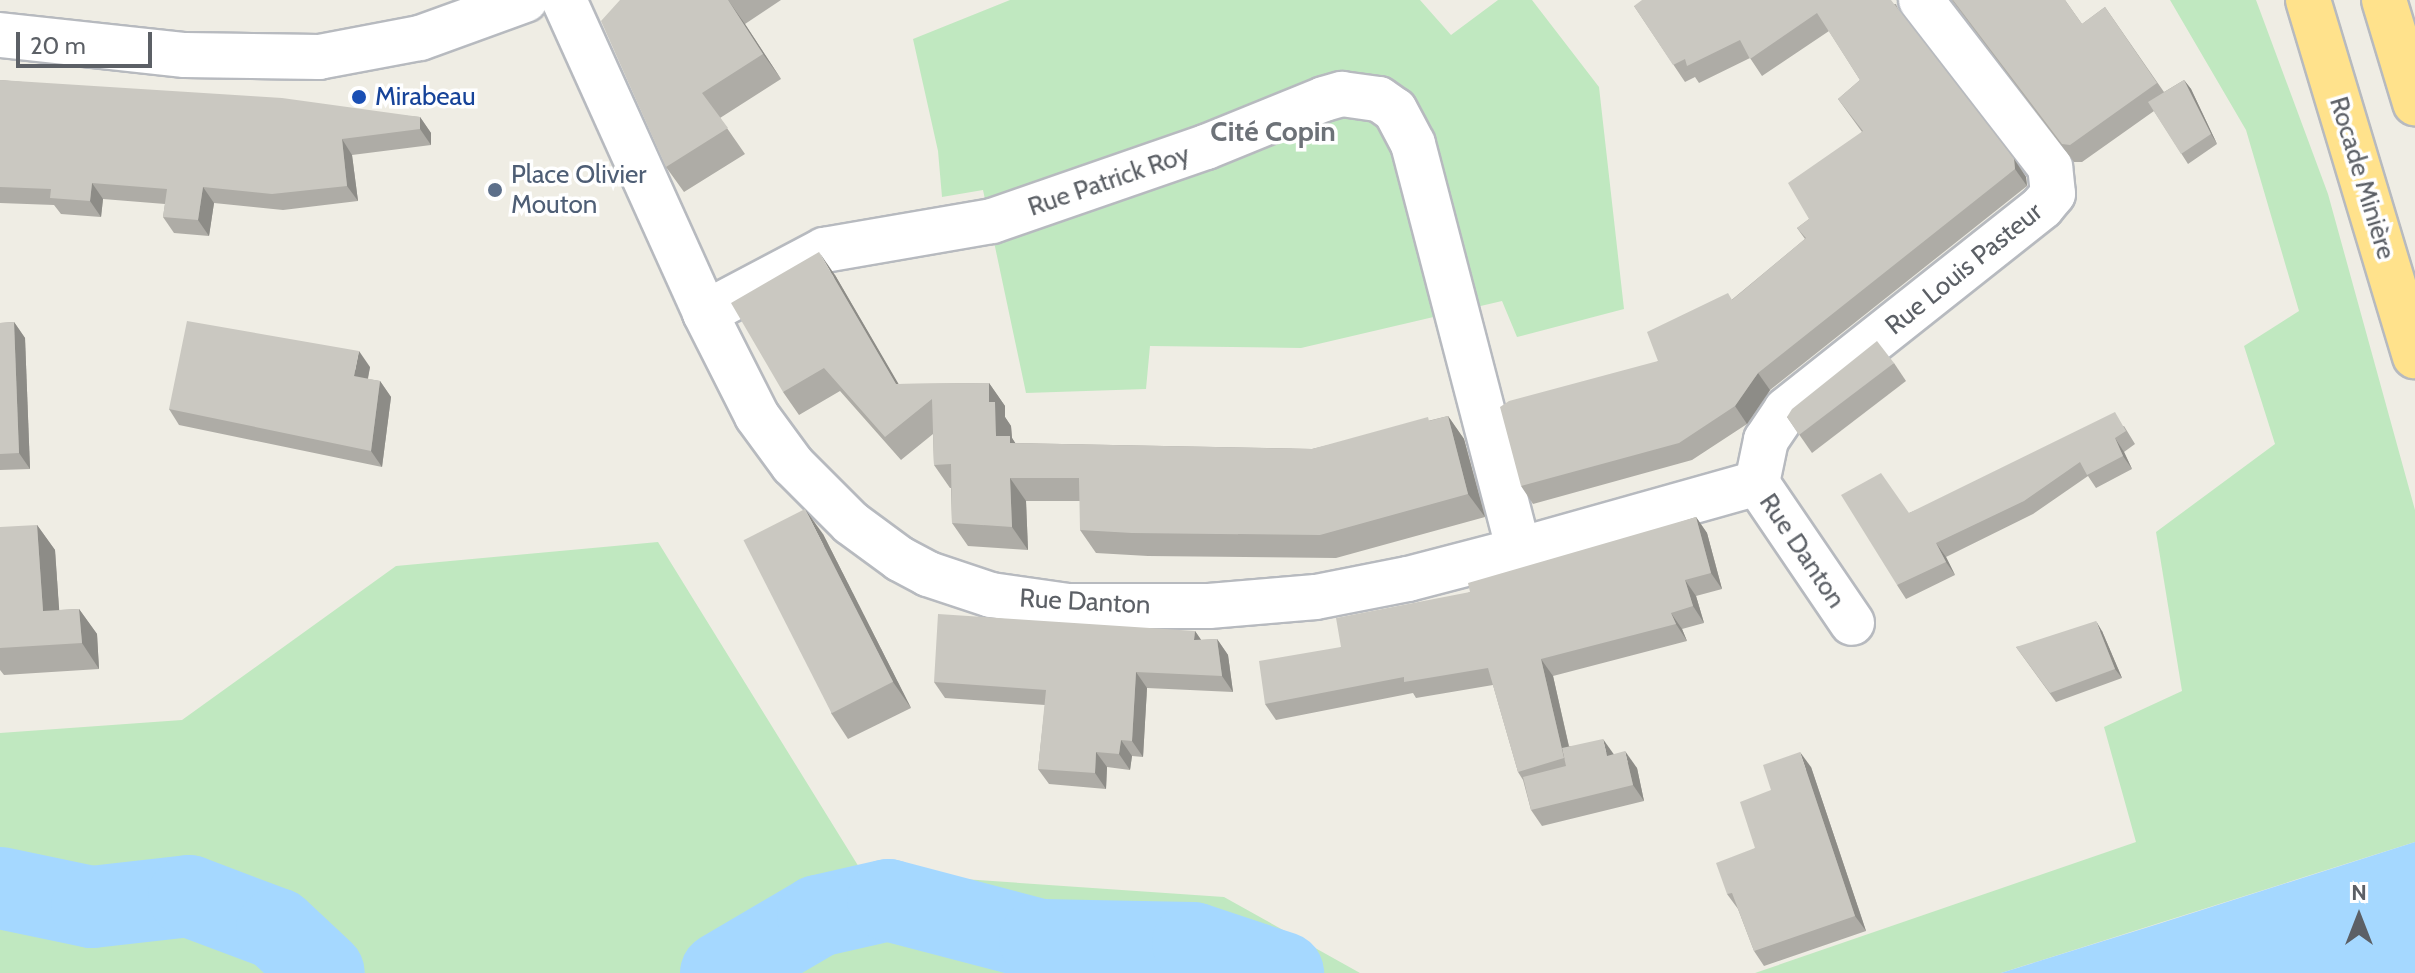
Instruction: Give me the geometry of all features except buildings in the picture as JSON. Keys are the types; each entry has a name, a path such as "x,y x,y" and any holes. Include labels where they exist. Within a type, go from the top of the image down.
{"highway":[{"name":"Rocade Minière","path":"2308,0 2415,356"},
{"path":"2384,0 2415,103"}],"street":[{"path":"0,35 185,55 319,57 420,38 525,0"},
{"name":"Rue Danton","path":"564,0 705,313 757,416 793,465 875,541 900,559 959,586 1004,597 1068,606 1241,605 1361,589 1519,550 1757,483 1852,623"},
{"name":"Rue Louis Pasteur","path":"1757,483 1766,440 1786,410 2042,207 2053,194 2050,167 1921,0"},
{"name":"Rue Patrick Roy","path":"705,313 824,250 992,221 1206,147 1324,99 1342,94 1379,99 1395,110 1413,144 1519,550"}],"green space":[{"path":"1010,0 1420,0 1451,35 1498,0 1532,0 1599,87 1624,309 1517,337 1502,301 1301,348 1150,346 1146,389 1026,393 983,190 942,197 938,151 913,39"},
{"path":"2170,0 2256,0 2328,194 2415,510 2415,842 2001,973 1755,973 2136,842 2104,727 2182,691 2156,532 2275,444 2244,346 2299,311 2246,130"},
{"path":"658,542 862,872 1224,897 1360,973 0,973 0,733 182,720 396,566"}],"water":[{"path":"2415,842 2415,973 2001,973 2158,924"}],"waterway":[{"path":"0,888 92,907 189,896 277,929 324,973"},
{"path":"721,973 818,916 888,900 1040,940 1193,943 1283,973"}],"place":[{"name":"Mirabeau","path":"359,97"},
{"name":"Place Olivier Mouton","path":"495,190"}],"district":[{"name":"Cité Copin","path":"1273,131"}]}
